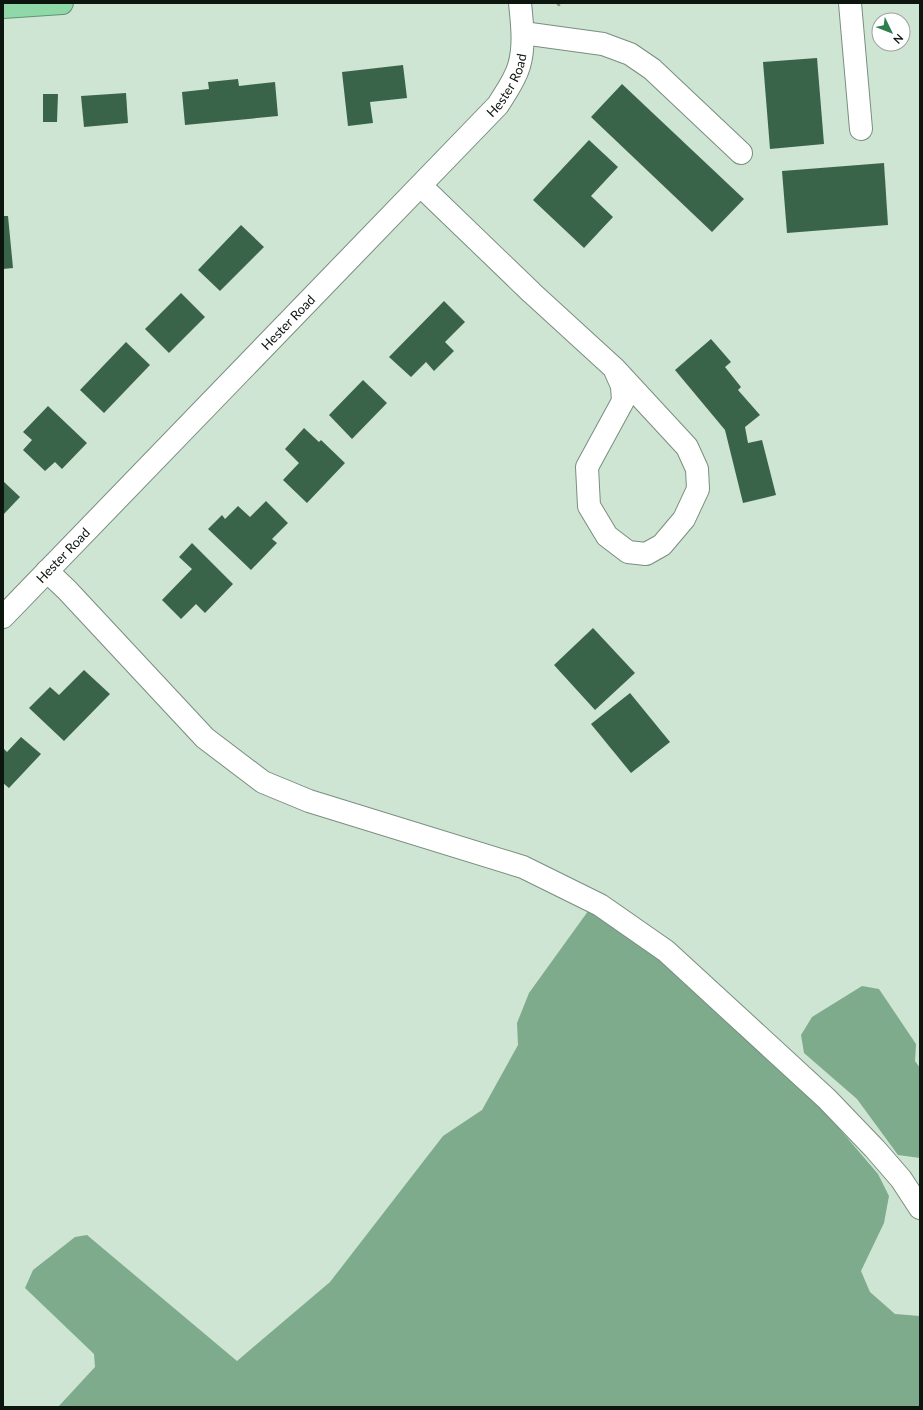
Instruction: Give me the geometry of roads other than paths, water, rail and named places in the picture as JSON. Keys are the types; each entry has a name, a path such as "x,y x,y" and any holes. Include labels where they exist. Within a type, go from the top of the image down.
{"highway":[{"path":"3,7 62,3"}],"street":[{"name":"Hester Road","path":"3,617 498,105 511,85 519,65 523,33 520,3"},
{"path":"850,3 861,129"},
{"path":"523,33 603,44 630,54 652,69 741,153"},
{"path":"421,186 614,368 687,447 697,469 698,490 684,519 662,545 646,554 628,552 607,536 589,506 587,467 623,401 622,386 614,368"},
{"path":"47,571 67,590 206,738 263,782 309,801 523,867 600,905 666,951 827,1099 875,1149 901,1179 920,1208"}]}
